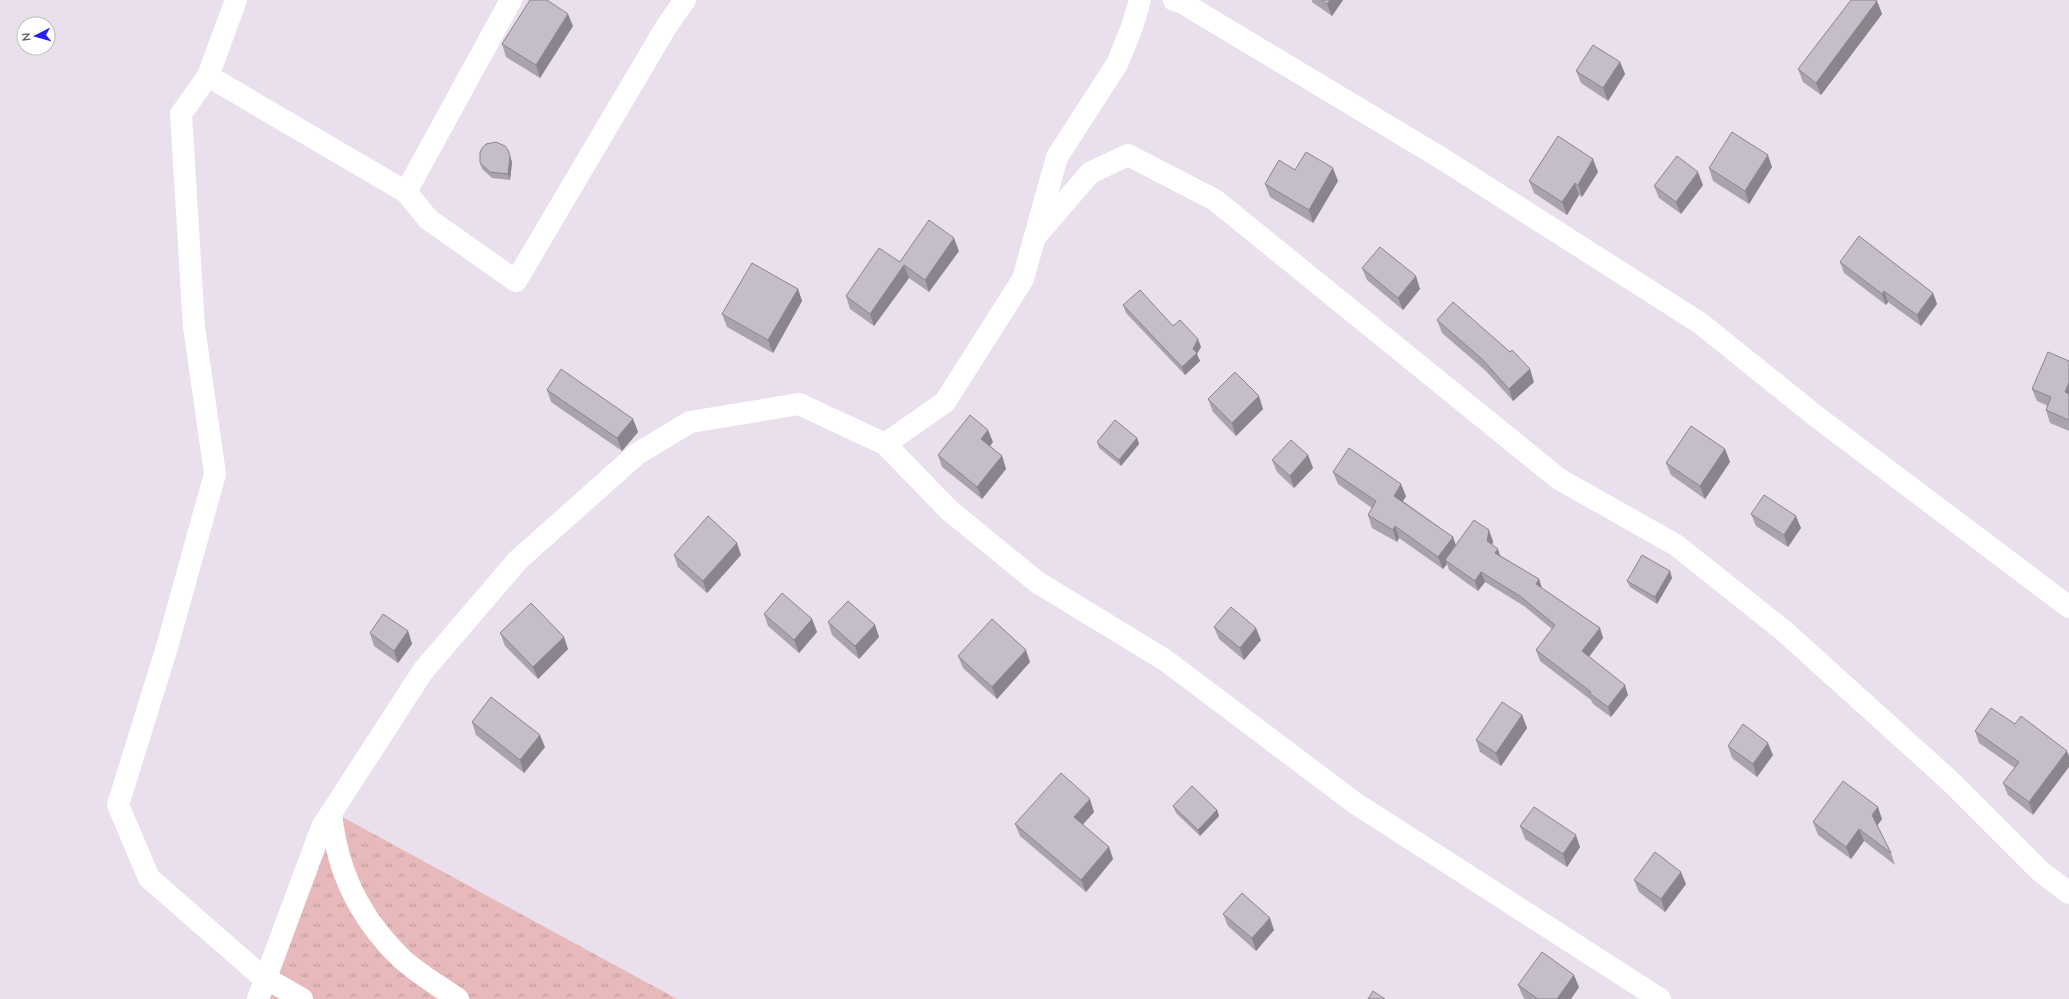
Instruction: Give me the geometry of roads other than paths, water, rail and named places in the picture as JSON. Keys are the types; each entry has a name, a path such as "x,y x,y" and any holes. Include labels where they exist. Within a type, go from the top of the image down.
{"street":[{"path":"236,0 208,76 180,114 194,327 215,474 167,648 118,805 149,878 258,974 302,999"},
{"path":"406,192 511,0"},
{"path":"208,76 406,192 428,219 516,280 666,27 685,0"},
{"path":"885,444 945,402 1023,279 1057,156 1117,64 1132,27 1140,0"},
{"path":"1174,0 1183,3 1441,158 1700,323 1817,417 2069,607"},
{"path":"1035,237 1090,173 1128,155 1215,200 1559,479 1676,545 1784,631 1949,780 2040,871 2069,893"},
{"path":"258,999 322,827 422,671 518,560 637,454 690,422 799,404 885,444 950,510 1037,582 1165,660 1355,803 1660,999"},
{"path":"331,813 334,834 348,885 362,913 401,958 458,999"}]}
